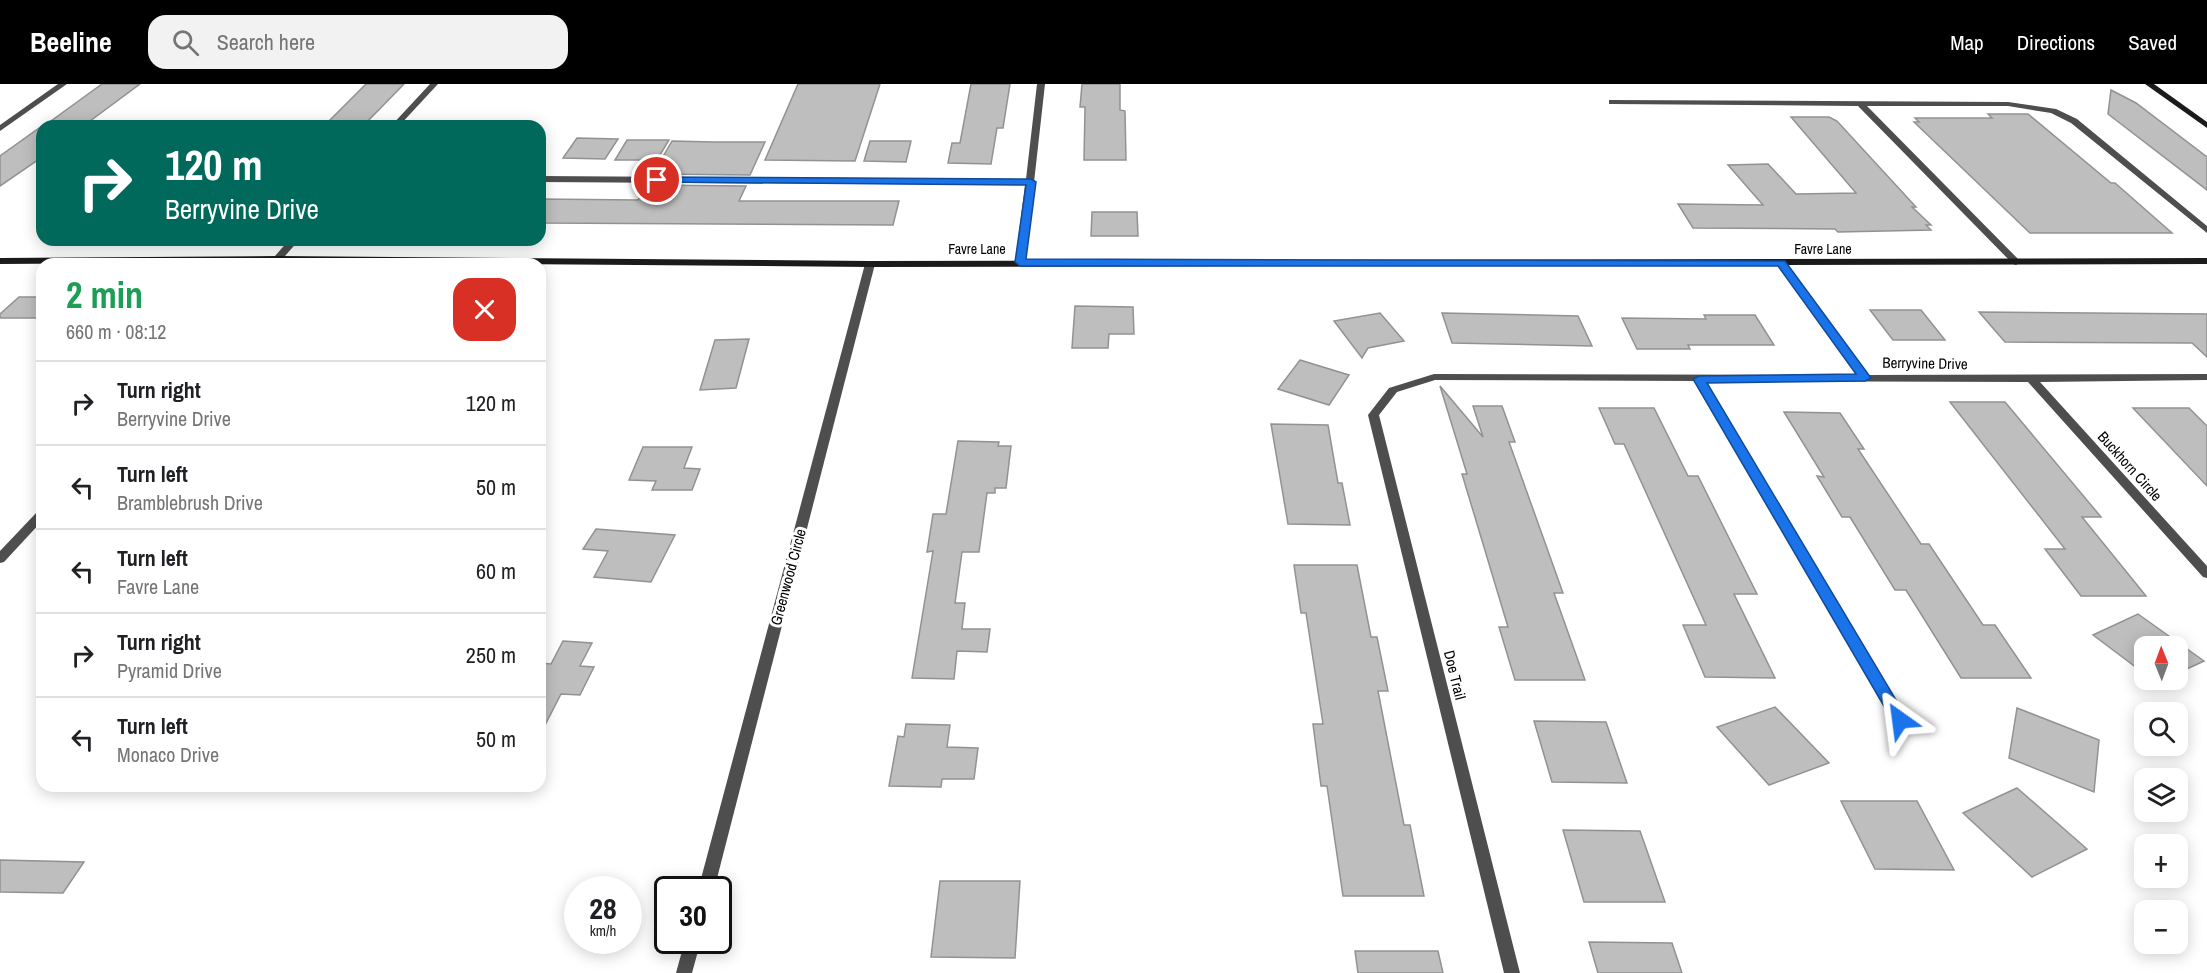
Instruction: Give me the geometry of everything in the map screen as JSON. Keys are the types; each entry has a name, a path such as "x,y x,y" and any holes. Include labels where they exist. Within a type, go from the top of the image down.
{"street":[{"path":"0,129 63,84"},
{"path":"401,120 434,84"},
{"path":"1020,262 1041,84"},
{"path":"2149,84 2207,126"},
{"path":"1612,102 2008,104 2053,111 2086,130 2207,230"},
{"path":"1860,103 2016,262"},
{"path":"546,179 1031,182"},
{"path":"279,258 289,246"},
{"name":"Favre Lane","path":"0,261 36,261"},
{"name":"Favre Lane","path":"546,263 2207,261"},
{"path":"1781,263 1865,378"},
{"name":"Greenwood Circle","path":"710,876 870,264"},
{"name":"Berryvine Drive","path":"1393,390 1434,377 2031,379 2207,377"},
{"path":"1699,379 1900,720"},
{"name":"Buckhorn Circle","path":"2031,379 2207,574"},
{"name":"Doe Trail","path":"1393,390 1373,415 1512,973"},
{"path":"0,559 36,520"},
{"path":"684,973 689,954"}],"building":[{"path":"102,84 140,84 91,120 52,120"},
{"path":"366,84 404,84 369,120 330,120"},
{"path":"798,84 880,84 855,161 765,160"},
{"path":"971,84 1010,84 1003,128 997,128 991,164 948,163 952,143 960,143"},
{"path":"1082,84 1120,84 1120,110 1125,111 1126,160 1084,160 1085,107 1080,107"},
{"path":"2111,90 2136,103 2207,157 2207,190 2108,114"},
{"path":"1988,114 2028,114 2111,183 2115,183 2172,233 2030,233 1914,122 1919,122 1915,118 1992,118"},
{"path":"1791,117 1829,117 1837,121 1916,207 1912,207 1931,225 1926,225 1931,230 1838,232 1835,229 1693,228 1678,204 1763,205 1728,165 1768,164 1796,194 1856,193"},
{"path":"36,130 36,161 0,186 0,156"},
{"path":"577,138 618,139 605,159 563,158"},
{"path":"627,140 669,140 657,160 615,160"},
{"path":"672,141 765,142 750,175 653,174"},
{"path":"870,141 911,141 906,162 864,161"},
{"path":"647,185 746,186 739,201 899,201 893,225 546,223 546,199 638,200"},
{"path":"1092,212 1137,212 1138,236 1091,236"},
{"path":"19,297 36,297 36,318 0,318 0,314"},
{"path":"1075,306 1133,307 1134,334 1109,334 1108,348 1072,348"},
{"path":"1870,310 1921,310 1945,340 1893,340"},
{"path":"1979,312 2207,314 2207,357 2192,343 2005,342"},
{"path":"1380,313 1404,341 1368,348 1362,358 1334,321"},
{"path":"1442,313 1578,316 1592,346 1452,343"},
{"path":"1704,315 1755,315 1774,345 1688,345 1690,349 1637,349 1622,318 1706,319"},
{"path":"749,339 736,388 700,390 715,340"},
{"path":"1300,360 1349,375 1329,405 1278,389"},
{"path":"1440,386 1483,437 1473,406 1502,406 1515,442 1509,442 1563,593 1554,593 1585,680 1515,680 1499,627 1508,627 1462,474 1467,474"},
{"path":"1950,402 2005,402 2101,517 2082,517 2146,596 2081,596 2045,549 2065,549"},
{"path":"1599,408 1654,408 1688,476 1698,476 1757,594 1734,594 1775,678 1705,677 1683,625 1706,625 1624,444 1615,444"},
{"path":"2133,408 2189,408 2207,426 2207,486"},
{"path":"1784,412 1840,413 1864,449 1858,449 1921,544 1929,544 1983,625 1995,625 2031,678 1961,678 1906,590 1895,590 1850,517 1842,517 1817,476 1824,477"},
{"path":"1271,424 1328,425 1338,483 1342,483 1350,525 1288,524"},
{"path":"958,441 999,442 998,446 1011,446 1006,488 995,488 995,493 987,493 979,552 962,552 955,603 965,603 962,629 990,629 987,652 957,651 954,679 912,678 933,551 927,552 933,514 946,514"},
{"path":"643,447 692,447 684,468 700,469 692,490 652,490 656,481 629,480"},
{"path":"596,529 675,535 651,582 594,577 608,551 583,549"},
{"path":"1294,565 1357,565 1371,637 1377,637 1388,691 1378,691 1404,825 1410,825 1424,896 1343,896 1327,786 1321,786 1313,724 1323,724 1306,613 1301,613"},
{"path":"2138,614 2169,636 2134,636 2134,666 2093,635"},
{"path":"563,641 592,643 580,666 594,667 580,695 561,694 546,723 546,664 551,664"},
{"path":"2188,650 2204,661 2188,668"},
{"path":"1775,707 1829,763 1769,785 1717,727"},
{"path":"2017,708 2099,740 2094,792 2009,758"},
{"path":"1534,721 1606,722 1627,783 1552,782"},
{"path":"906,724 950,725 947,747 978,748 974,779 942,779 941,787 889,786 898,736 904,737"},
{"path":"2017,788 2087,849 2032,877 1963,813"},
{"path":"1841,801 1917,801 1954,870 1875,869"},
{"path":"1563,830 1640,831 1665,902 1584,902"},
{"path":"0,860 84,862 63,893 0,892"},
{"path":"940,881 1020,881 1015,958 931,957"},
{"path":"1589,942 1672,943 1682,973 1598,973"},
{"path":"1355,951 1438,951 1443,973 1358,973"}],"route":[{"path":"657,180 1031,182 1020,262 1781,263 1865,378 1699,379 1900,720"}]}
